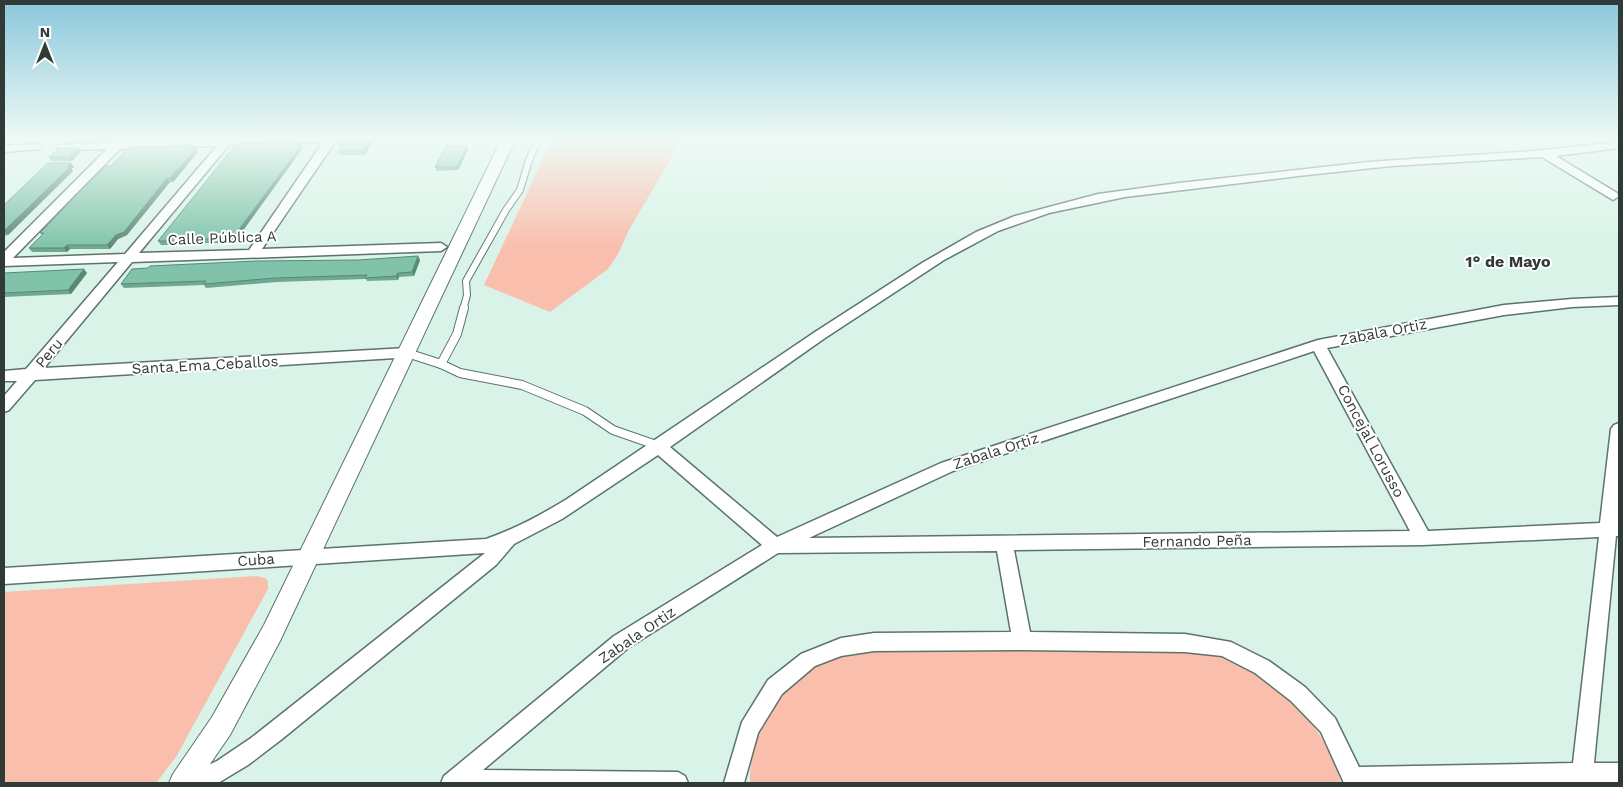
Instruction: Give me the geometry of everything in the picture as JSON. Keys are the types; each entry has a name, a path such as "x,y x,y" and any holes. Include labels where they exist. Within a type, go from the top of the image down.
{"street":[{"path":"4,261 89,175"},
{"name":"Peru","path":"4,406 198,175"},
{"path":"252,254 306,175"},
{"path":"182,783 221,726 272,633 492,175"},
{"name":"Cuba","path":"4,576 464,549 486,546 507,540 534,528 659,446 810,341 971,240 994,228 1023,218 1099,198 1282,175"},
{"path":"1580,175 1617,197"},
{"name":"Calle Pública A","path":"4,261 441,247"},
{"name":"Zabala Ortiz","path":"453,782 621,642 776,546 947,467 1318,345 1504,310 1572,303 1619,301"},
{"name":"Concejal Lorusso","path":"1318,345 1423,538"},
{"name":"Santa Ema Ceballos","path":"4,376 407,353"},
{"path":"1583,780 1613,530 1619,429"},
{"path":"659,446 776,546"},
{"name":"Fernando Peña","path":"776,546 1423,538 1613,530"},
{"path":"192,783 202,781 224,770 265,739 490,560 507,540"},
{"path":"1004,543 1022,641"},
{"path":"734,783 749,729 775,687 808,660 841,647 874,642 1185,643 1224,648 1262,667 1298,694 1328,726 1355,781 1583,780 1619,773"},
{"path":"453,782 678,783"}],"lane":[{"path":"441,364 457,334 467,294 466,281 506,210 520,190 525,175"},
{"path":"407,353 441,364 460,373 522,385 585,411 613,430 659,446"}],"shaded area":[{"path":"536,175 661,175 608,269 550,312 484,285"},
{"path":"257,576 268,581 268,589 176,757 156,783 4,783 4,592"},
{"path":"1201,647 1233,659 1251,669 1285,695 1314,727 1326,745 1341,783 750,783 751,767 758,735 773,706 794,681 807,670 821,661 848,649"}],"building":[{"path":"36,175 62,175 4,231 4,205"},
{"path":"97,175 173,175 167,178 124,232 116,235 107,245 67,245 64,248 29,248 44,233 40,233"},
{"path":"211,175 280,175 232,239 158,241"},
{"path":"418,256 412,272 398,273 396,276 275,278 204,284 206,281 121,284 132,269 148,268 150,266 256,261 358,260"},
{"path":"84,269 68,290 4,293 4,273"}],"district":[{"name":"1° de Mayo","path":"1508,261"}]}
